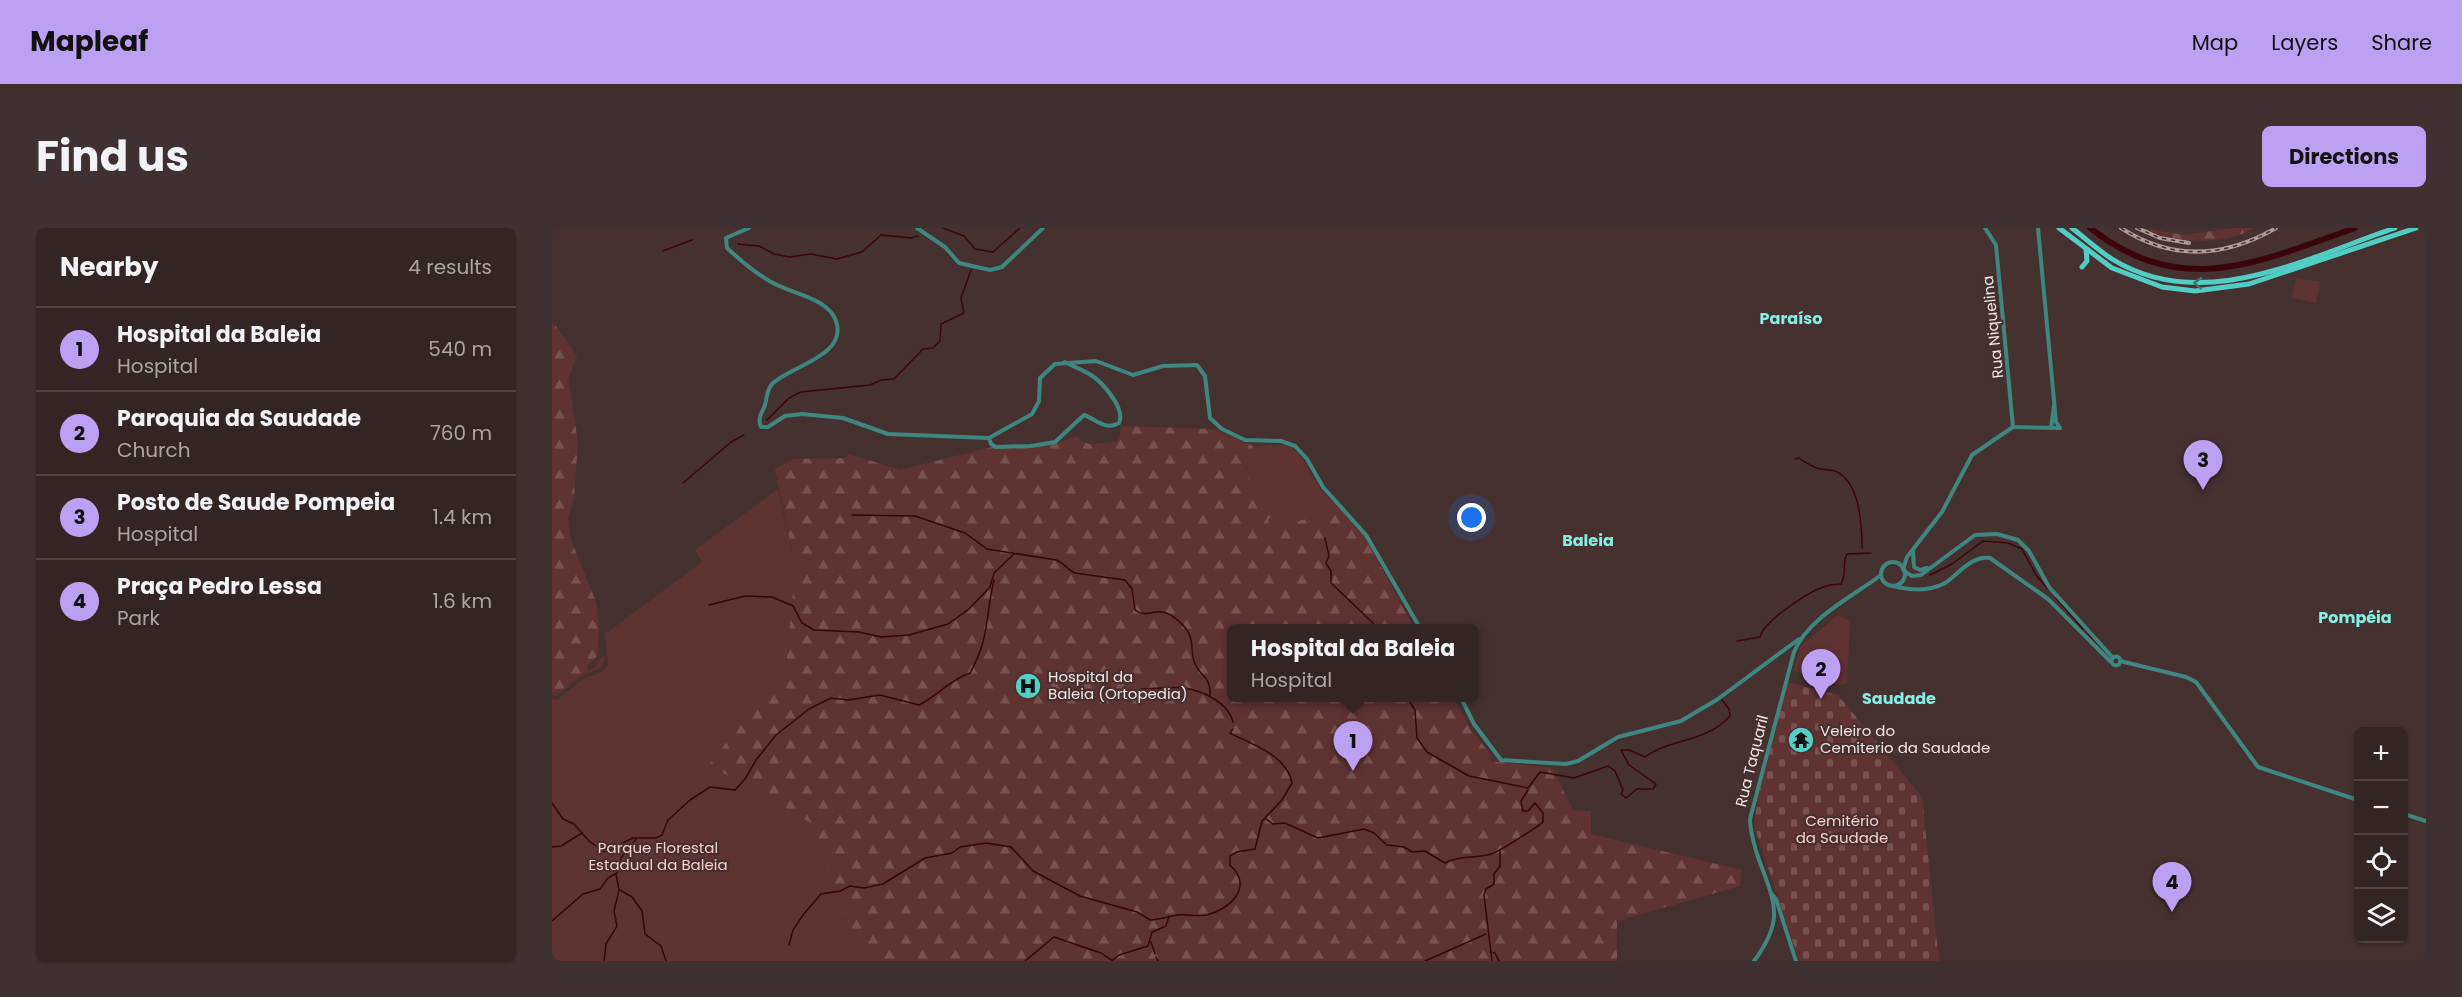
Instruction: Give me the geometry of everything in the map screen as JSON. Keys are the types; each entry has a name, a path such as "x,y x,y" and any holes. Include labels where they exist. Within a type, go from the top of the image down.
{"main road":[{"path":"2059,228 2112,268 2162,287 2195,291 2228,289 2416,228"},
{"path":"2072,228 2113,260 2134,270 2158,278 2205,284 2269,275 2395,228"},
{"path":"2082,267 2087,261 2086,250"},
{"path":"2112,268 2134,270"}],"street":[{"path":"749,228 726,238 727,248 769,280 820,303 833,313 838,326 837,338 830,348 770,386 759,420 760,427 768,427 785,416 802,414 843,418 888,434 989,438 1032,414 1039,401 1040,378 1055,364 1096,361 1133,375 1168,365 1200,366 1204,376 1210,418 1222,429 1245,440 1281,441 1295,446 1307,459 1323,487 1366,535 1418,624"},
{"path":"918,228 945,247 959,262 990,270 1002,267 1043,228"},
{"name":"Rua Niquelina","path":"1985,228 1996,245 2013,427"},
{"path":"1463,702 1474,724 1501,760 1566,764 1578,761 1618,737 1681,721 1718,699 1881,575 1886,565 1907,557 1942,512 1972,455 2013,427 2060,428 2056,422 2054,405 2037,228"},
{"path":"989,438 991,444 996,447 1032,446 1061,439 1084,415 1100,424 1113,426 1119,423 1121,415 1119,409 1099,382 1065,362"},
{"path":"2051,428 2054,405"},
{"path":"1895,563 1903,570 1918,576 1975,535 1997,534 2018,540 2030,551 2049,587 2115,666 2120,662 2126,663 2179,675 2196,682 2258,767 2354,799"},
{"path":"1914,549 1912,560 1917,569 1934,565"},
{"path":"1893,586 1903,580 1907,557"},
{"path":"1870,583 1909,589 1937,586 1972,561 1990,558 2048,599 2112,660"},
{"path":"1881,575 1886,584"},
{"name":"Rua Taquaril","path":"1754,961 1768,941 1775,924 1770,892 1751,833 1750,819 1785,682 1800,638"},
{"path":"1785,648 1794,652"},
{"path":"2112,660 2118,657 2120,662"},
{"path":"2408,816 2426,821"},
{"path":"1770,892 1776,899 1796,961"}],"green space":[{"path":"2141,228 2184,235 2233,228 2255,228 2227,238 2198,241 2169,237"},
{"path":"2296,278 2320,282 2316,303 2292,298"},
{"path":"552,321 577,356 568,379 578,442 574,499 568,518 571,540 596,602 599,622 597,656 587,666 588,670 596,668 601,657 605,656 602,667 581,676 556,696 552,695"},
{"path":"1121,426 1214,429 1253,446 1253,459 1245,469 1259,490 1277,508 1282,529 1301,520 1341,510 1356,524 1365,537 1412,624 1227,624 1227,702 1456,702 1470,728 1490,754 1491,761 1552,768 1573,810 1591,811 1591,834 1742,870 1740,886 1617,921 1617,961 862,961 811,823 708,765 786,666 795,567 775,469 794,459 845,458 849,454 900,470 992,447 1056,443 1078,436 1079,439 1089,444 1116,442"},
{"path":"1284,445 1297,452 1323,492 1341,510 1301,520 1282,529 1270,526 1268,520 1277,508 1268,499 1257,497 1259,490 1244,472 1253,459 1253,446"},
{"name":"Parque Florestal Estadual da Baleia","path":"778,489 795,567 786,666 709,765 811,823 862,961 552,961 552,699 557,700 583,679 604,671 608,664 605,634 702,562 695,550"},
{"path":"1838,615 1850,621 1847,684 1838,685 1793,671 1801,646"},
{"name":"Cemitério da Saudade","path":"1787,682 1838,695 1922,797 1939,961 1799,961 1754,825 1758,797"}],"waterway":[{"path":"943,228 964,236 975,249 993,252 1020,228"},
{"path":"2090,228 2124,250 2157,263 2189,269 2221,268 2253,262 2355,228"},
{"path":"738,244 759,246 774,254 790,257 811,254 837,259 862,252 881,235 911,238 918,236"},
{"path":"663,251 692,240"},
{"path":"767,420 789,398 801,392 870,385 881,380 894,379 923,349 933,348 940,341 941,324 964,313 961,298 971,270"},
{"path":"683,483 731,442 744,435"},
{"path":"1795,459 1799,458 1820,469 1832,470 1846,479 1856,496 1862,548"},
{"path":"852,515 915,516 965,533 987,549 1056,560 1075,573 1125,580 1132,589 1135,610 1145,614 1166,613 1179,621 1186,629 1191,639 1194,661 1197,669 1209,684 1210,696"},
{"path":"1325,538 1329,556 1326,563 1331,571 1331,583 1373,624"},
{"path":"1930,575 1952,564 1983,541 2008,543 2022,549 2036,575 2048,589"},
{"path":"1737,641 1760,637 1763,630 1778,615 1799,600 1819,589 1841,584 1847,554 1871,553"},
{"path":"709,605 745,596 772,597 793,606 802,623 814,630 859,632 881,637 909,635 948,624 969,609 990,587 994,573 1014,554"},
{"path":"552,803 563,819 574,824 589,841 604,852 633,838 656,838 662,835 668,820 690,800 710,787 735,790 776,735 809,709 831,698 848,700 880,695 919,705 957,679 970,673 984,638 994,580"},
{"path":"2056,598 2083,629"},
{"path":"2086,631 2100,646"},
{"path":"1142,689 1182,687 1200,692 1221,704 1231,715 1233,722"},
{"path":"1410,702 1415,710 1417,738 1427,752 1469,776 1528,788 1540,772 1574,778 1608,766 1615,771 1623,790 1621,794 1626,798 1637,789 1653,789 1656,784 1629,765 1621,750 1629,750 1645,757 1665,746 1710,731 1730,716 1729,709 1722,700"},
{"path":"789,945 793,930 821,894 840,891 850,886 864,888 883,884 925,858 952,853 960,847 986,843 1011,847 1033,871 1080,896 1137,912 1150,920 1178,915 1204,916 1216,912 1231,902 1239,889 1240,881 1230,865 1230,856 1237,852 1255,849 1262,821 1282,800 1292,783 1289,773 1276,758 1258,746 1230,733 1233,729"},
{"path":"1266,819 1273,824 1285,823 1318,838 1364,829 1374,833 1387,845 1404,847 1412,852 1425,851 1445,863 1495,853 1543,822 1543,813 1535,803 1528,811 1523,811 1521,801 1528,790"},
{"path":"552,847 561,846 582,833"},
{"path":"552,921 583,894 600,889 608,878 617,873 621,858 636,839"},
{"path":"1492,961 1484,895 1486,889 1494,884 1494,874 1500,866 1500,850"},
{"path":"604,961 606,944 617,926 614,911 619,890 616,874"},
{"path":"620,890 632,897 642,911 645,934 661,946 666,961"},
{"path":"1113,960 1119,955 1148,946 1152,932 1166,926 1169,916"},
{"path":"1425,961 1486,934"},
{"path":"1025,961 1054,937 1101,953 1113,961"},
{"path":"1151,942 1155,954"},
{"path":"1490,952 1495,953 1499,961"},
{"path":"1156,957 1158,961"}],"railway":[{"path":"2121,228 2140,239 2159,246 2198,252 2237,245 2276,228"},
{"path":"2137,228 2160,238 2189,243"}],"place":[{"name":"Posto de Saude Pompeia","path":"2203,490"},
{"name":"Hospital da Baleia (Ortopedia)","path":"1028,686"},
{"name":"Paroquia da Saudade","path":"1821,699"},
{"name":"Veleiro do Cemiterio da Saudade","path":"1801,740"},
{"name":"Hospital da Baleia","path":"1353,771"},
{"name":"Praça Pedro Lessa","path":"2172,912"}],"district":[{"name":"Paraíso","path":"1791,318"},
{"name":"Baleia","path":"1588,540"},
{"name":"Pompéia","path":"2355,617"},
{"name":"Saudade","path":"1899,698"}]}
